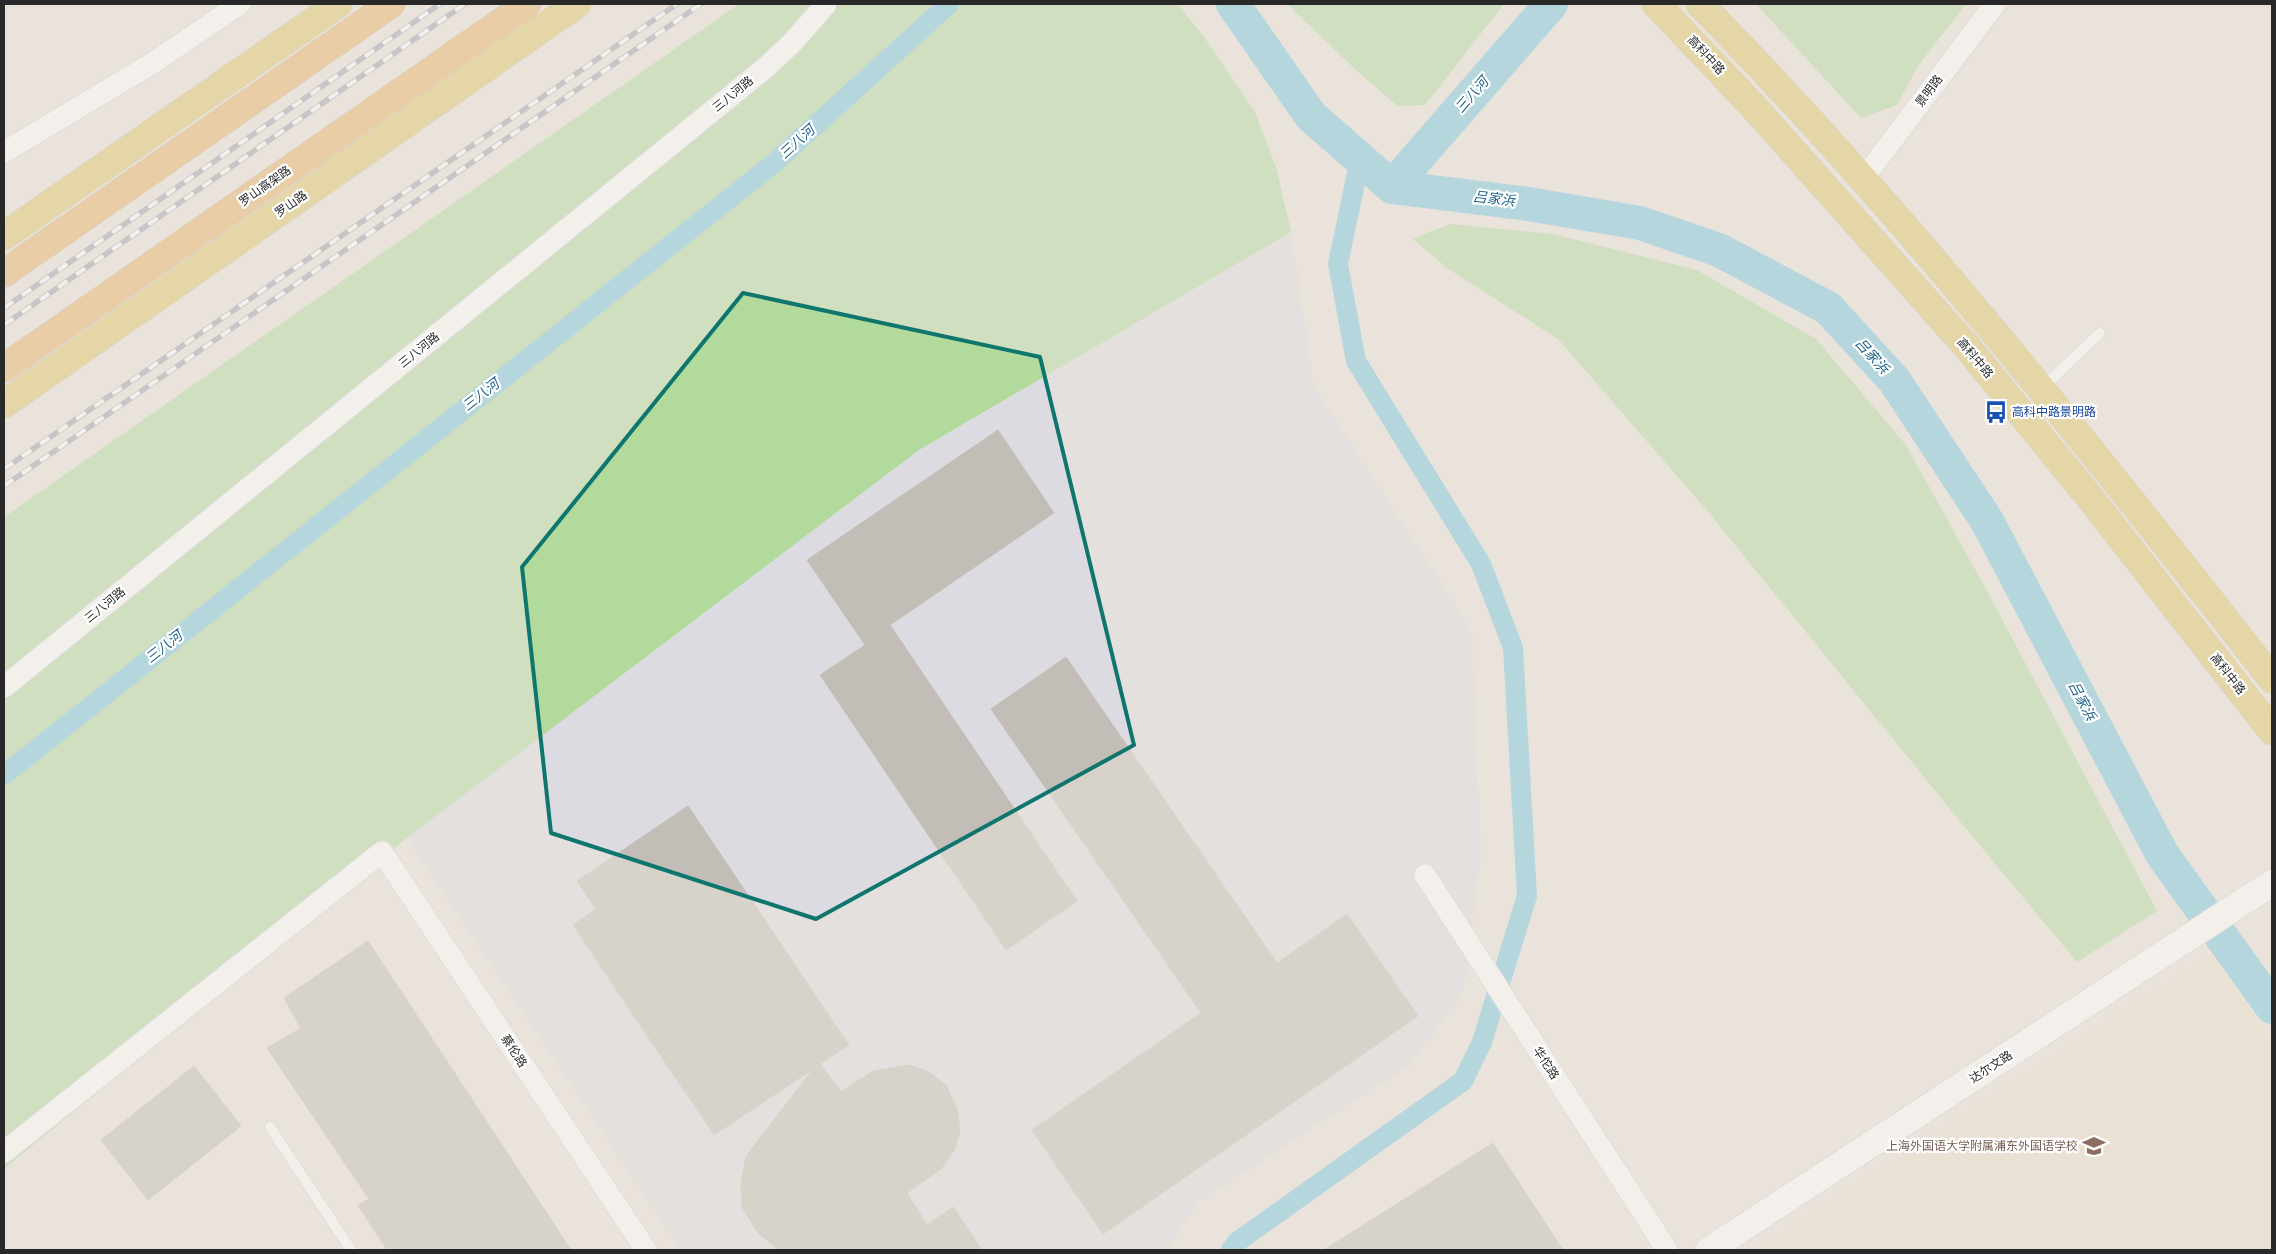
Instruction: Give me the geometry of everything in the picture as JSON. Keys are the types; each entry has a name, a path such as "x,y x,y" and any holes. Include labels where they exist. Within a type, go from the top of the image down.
{"highway":[{"path":"4,273 391,4"},
{"name":"罗山高架路","path":"4,368 527,4"}],"main road":[{"path":"4,236 338,4"},
{"name":"罗山路","path":"4,404 577,4"},
{"name":"高科中路","path":"1656,4 1752,105 1968,348 2272,731"},
{"path":"1700,4 1862,179 2042,388 2272,679"}],"street":[{"path":"4,152 148,66 240,4"},
{"name":"三八河路","path":"4,687 764,69 793,42 826,4"},
{"name":"景明路","path":"1862,179 1995,4"},
{"name":"蔡伦路","path":"4,1152 382,852 646,1250"},
{"name":"华佗路","path":"1426,875 1667,1250"},
{"name":"达尔文路","path":"1710,1250 2269,895"},
{"name":"达尔文路","path":"1737,1250 2144,976"}],"lane":[{"path":"2042,388 2100,333"},
{"path":"270,1127 351,1250"}],"highlighted area":[{"path":"743,293 1040,357 1134,745 816,919 551,833 522,567"}],"shaded area":[{"path":"1291,232 1314,386 1472,631 1481,855 1463,993 1410,1065 1197,1203 1167,1250 680,1250 407,838 919,450"},
{"name":"上海外国语大学附属浦东外国语学校","path":"2212,954 2272,1041 2272,1250 1754,1250"}],"green space":[{"path":"739,4 1177,4 1202,34 1255,112 1276,167 1291,232 919,450 407,838 4,1169 4,517"},
{"path":"1287,4 1504,4 1425,105 1398,106 1359,73"},
{"path":"1756,4 1966,4 1918,66 1897,105 1861,118"},
{"path":"1450,224 1553,234 1697,270 1816,339 1906,445 1987,591 2157,911 2077,962 1705,508 1558,339 1447,268 1413,239"}],"building":[{"path":"998,430 1054,513 890,625 1077,901 1006,950 820,675 865,645 807,560"},
{"path":"1066,657 1277,963 1347,914 1418,1016 1103,1234 1032,1130 1201,1013 991,709"},
{"path":"688,806 849,1045 820,1064 841,1092 873,1071 908,1065 929,1072 946,1085 957,1109 960,1130 955,1149 941,1169 907,1193 927,1225 953,1207 982,1250 779,1250 758,1233 742,1207 741,1183 746,1156 813,1069 714,1135 573,925 596,909 577,881"},
{"path":"368,941 571,1250 387,1250 358,1205 369,1199 267,1048 301,1028 284,998"},
{"path":"194,1066 241,1126 148,1200 101,1140"},
{"path":"1493,1143 1563,1250 1324,1250"}],"waterway":[{"name":"三八河","path":"4,775 774,163 949,4"},
{"name":"吕家浜","path":"1233,4 1311,116 1392,187 1528,204 1640,223 1719,250 1828,308 1894,380 1987,521 2162,854 2272,1007"},
{"name":"三八河","path":"1392,187 1551,4"},
{"path":"1231,1250 1237,1242 1463,1081 1482,1042 1527,896 1513,648 1481,564 1356,361 1338,264 1360,159"}],"railway":[{"path":"4,308 440,4"},
{"path":"4,325 465,4"},
{"path":"4,469 677,4"},
{"path":"4,486 701,4"}],"place":[{"name":"高科中路景明路","path":"1996,412"},
{"name":"上海外国语大学附属浦东外国语学校","path":"2094,1146"}]}
